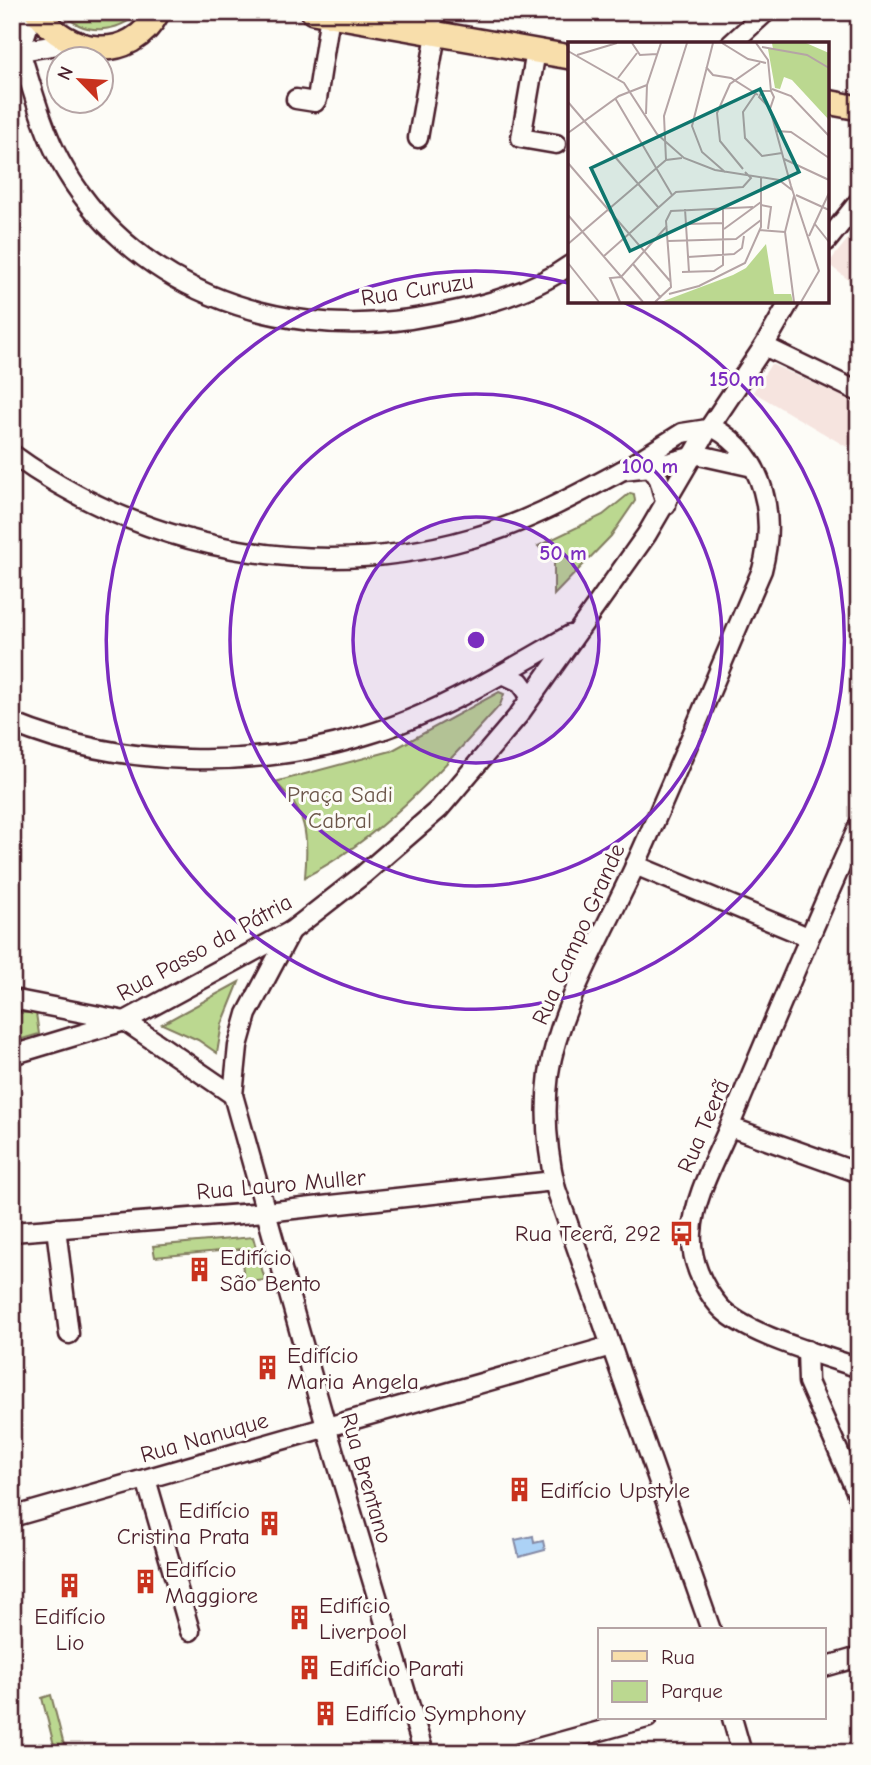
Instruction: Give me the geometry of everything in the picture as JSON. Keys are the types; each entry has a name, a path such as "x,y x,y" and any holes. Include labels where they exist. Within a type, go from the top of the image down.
{"main road":[{"path":"35,12 49,29 70,43 85,48 117,46 144,30 158,12"},
{"path":"321,14 433,26 568,57"},
{"path":"829,102 859,108"}],"street":[{"path":"16,54 35,12"},
{"path":"733,42 766,12"},
{"path":"296,99 315,102 317,99 321,14"},
{"path":"418,138 433,26"},
{"path":"16,54 70,43"},
{"path":"536,51 521,138 556,144"},
{"name":"Rua Curuzu","path":"16,54 60,161 86,200 127,244 157,268 208,296 234,306 293,320 359,323 394,321 451,312 505,298 553,277 568,266"},
{"path":"829,238 859,201"},
{"name":"Rua Passo da Pátria","path":"12,1055 125,1021 291,931 364,874 439,809 531,696 666,505 709,428 764,346 789,303"},
{"path":"764,346 859,392"},
{"path":"12,454 74,494 127,520 215,547 285,557 354,556 419,551 473,538 568,500 681,433 709,428"},
{"name":"Rua Campo Grande","path":"709,428 733,440 753,467 766,500 770,541 762,570 557,1040 547,1103 547,1138 554,1181 710,1628"},
{"path":"622,470 651,467 694,455 753,467"},
{"path":"651,467 659,479 666,505"},
{"path":"12,723 42,735 77,744 144,755 239,757 311,748 367,735 425,711 503,674 575,632"},
{"path":"503,674 551,667"},
{"path":"503,674 520,682 531,696"},
{"name":"Rua Teerã","path":"859,825 808,937 730,1127 696,1212 692,1232 693,1258 705,1286 720,1307 756,1330 859,1368"},
{"path":"635,865 808,937"},
{"name":"Rua Brentano","path":"291,931 247,1014 238,1046 233,1095 326,1426 424,1753"},
{"path":"12,999 125,1021 233,1095"},
{"path":"730,1127 859,1173"},
{"name":"Rua Lauro Muller","path":"12,1232 266,1212 554,1181"},
{"path":"56,1228 69,1334"},
{"name":"Rua Nanuque","path":"12,1517 611,1346"},
{"path":"807,1350 808,1382 859,1498"},
{"path":"146,1479 190,1631"},
{"path":"826,1666 859,1657"},
{"path":"520,1753 640,1720"},
{"path":"733,1720 741,1753"}],"shaded area":[{"path":"859,225 859,288 829,263"},
{"path":"771,364 859,404 859,441 847,447 753,392"}],"green space":[{"path":"62,12 140,12 111,28 90,29 80,26"},
{"path":"630,493 634,494 635,501 611,536 554,595 554,561 538,546 603,515"},
{"name":"Praça Sadi Cabral","path":"499,692 504,694 500,705 410,800 360,843 305,877 304,825 294,803 275,782 391,751"},
{"path":"239,982 222,1024 217,1053 198,1040 162,1024"},
{"path":"12,1013 36,1013 39,1034 12,1042"},
{"path":"253,1237 265,1280 244,1283 241,1249 155,1257 153,1246"},
{"path":"51,1695 66,1753 56,1753 42,1698"}],"water":[{"path":"533,1536 534,1543 543,1541 545,1550 519,1557 515,1540"}],"place":[{"name":"Rua Teerã, 292","path":"681,1233"},
{"name":"Edifício São Bento","path":"200,1270"},
{"name":"Edifício Maria Angela","path":"267,1368"},
{"name":"Edifício Upstyle","path":"520,1490"},
{"name":"Edifício Cristina Prata","path":"270,1523"},
{"name":"Edifício Maggiore","path":"145,1582"},
{"name":"Edifício Lio","path":"70,1586"},
{"name":"Edifício Liverpool","path":"299,1618"},
{"name":"Edifício Parati","path":"309,1668"},
{"name":"Edifício Symphony","path":"325,1713"}]}
